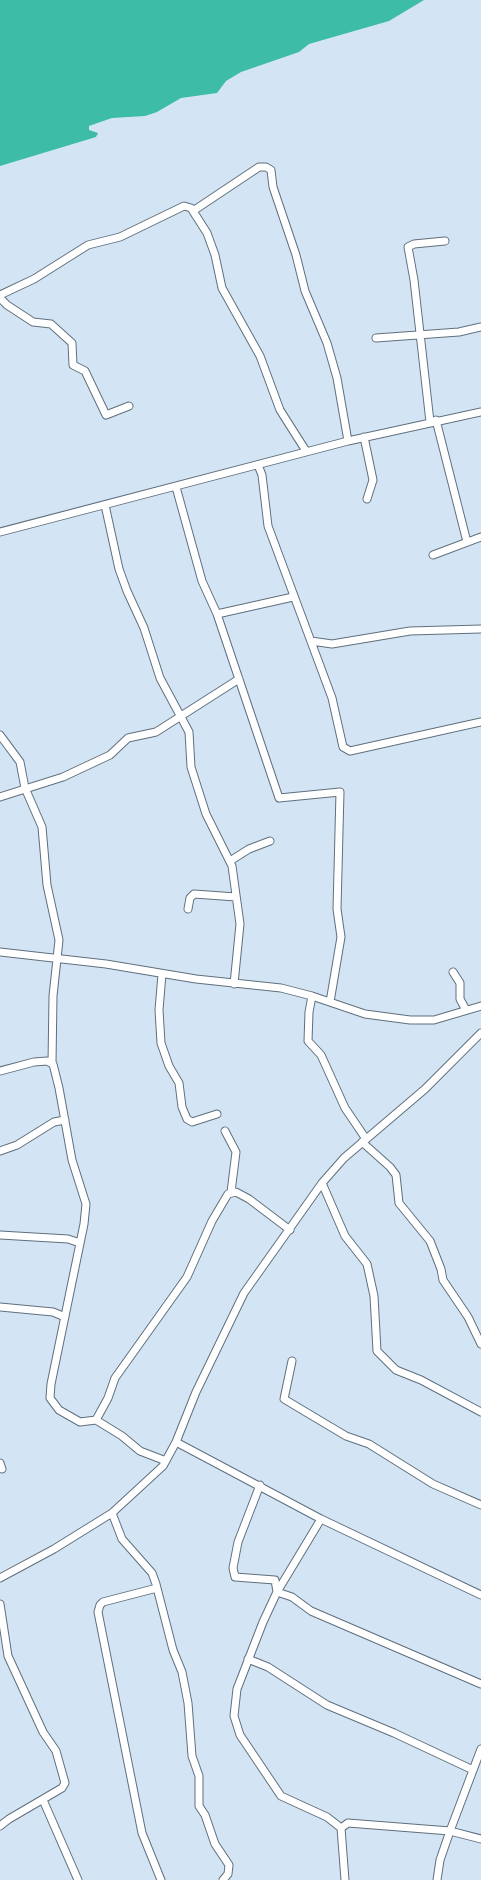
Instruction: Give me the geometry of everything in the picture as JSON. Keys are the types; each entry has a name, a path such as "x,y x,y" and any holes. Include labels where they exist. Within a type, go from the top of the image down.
{"street":[{"path":"193,210 260,167 266,167 270,170 273,187 296,255 304,291 327,343 337,378 348,441"},
{"path":"129,406 106,415 85,371 73,365 72,343 51,324 33,322 7,306 0,296 34,279 88,245 120,237 184,206 193,210 207,233 215,255 222,288 260,356 280,410 306,451"},
{"path":"445,241 414,244 408,247 433,421 466,542"},
{"path":"376,338 462,331 481,327"},
{"path":"0,532 176,487 306,451 433,421 481,412"},
{"path":"364,437 373,480 367,499"},
{"path":"258,465 262,475 266,518 293,596 332,698 340,741 346,751 481,722"},
{"path":"176,487 193,553 217,614 280,798 340,792 337,909 341,937 330,1002"},
{"path":"105,505 119,569 144,628 160,678 189,732 190,767 206,814 230,861 240,932 234,984"},
{"path":"432,556 481,537"},
{"path":"217,614 293,596"},
{"path":"311,641 332,644 410,631 481,629"},
{"path":"0,796 63,777 110,755 128,738 156,732 182,717 239,678"},
{"path":"0,735 20,762 25,788 42,827 47,885 59,940 52,1004 52,1063 59,1088 72,1160 86,1204 50,1398 59,1410 80,1422 96,1420 122,1436 140,1451 166,1461"},
{"path":"230,861 249,849 270,841"},
{"path":"188,909 190,898 194,894 236,897"},
{"path":"0,952 106,964 234,984 281,988 312,996 365,1014 416,1021 434,1020 481,1006"},
{"path":"453,972 458,978 460,998 466,1010"},
{"path":"162,974 158,1010 161,1043 169,1066 179,1083 182,1107 187,1119 192,1122 217,1114"},
{"path":"304,994 309,1012"},
{"path":"312,996 309,1012 308,1040 321,1055 345,1108 364,1141 390,1167 396,1176 399,1203 430,1241 441,1268 443,1280 468,1317 481,1344"},
{"path":"0,1578 54,1549 112,1513 166,1461 176,1442 196,1392 244,1293 322,1183 332,1170 425,1090 481,1034"},
{"path":"0,1071 34,1062 52,1063"},
{"path":"0,1151 17,1145 54,1122 64,1120"},
{"path":"225,1131 236,1152 231,1192"},
{"path":"322,1183 345,1236 367,1264 374,1296 376,1350 396,1370 421,1380 481,1412"},
{"path":"96,1420 108,1398 115,1378 187,1277 212,1221 226,1196 231,1192 236,1192 249,1199 290,1230"},
{"path":"0,1235 68,1239 80,1243"},
{"path":"0,1307 53,1312 65,1317"},
{"path":"292,1361 284,1400 346,1436 369,1444 432,1484 481,1504"},
{"path":"176,1442 321,1518 481,1595"},
{"path":"260,1485 238,1542 233,1575 239,1579 275,1580 277,1592"},
{"path":"112,1513 122,1539 152,1572 157,1588 185,1688 191,1729 192,1756 199,1780 199,1806 205,1815 215,1844 229,1865 228,1874 223,1880"},
{"path":"321,1518 277,1592 237,1689 234,1711 240,1735 280,1796 327,1817 341,1828 345,1880"},
{"path":"157,1588 106,1601 100,1604 98,1612 142,1833 161,1880"},
{"path":"277,1592 292,1597 310,1611 481,1684"},
{"path":"0,1604 3,1653 42,1732 56,1751 65,1780 62,1788 43,1800 3,1819 0,1826"},
{"path":"248,1659 268,1667 327,1705 394,1733 473,1770"},
{"path":"436,1880 450,1832 481,1749"},
{"path":"43,1800 78,1880"},
{"path":"341,1828 348,1823 450,1832 481,1839"}],"shaded area":[{"path":"0,0 424,0 389,21 309,44 299,52 241,72 226,81 217,93 181,98 157,112 145,116 112,118 89,126 89,130 98,133 96,137 0,166"}]}
